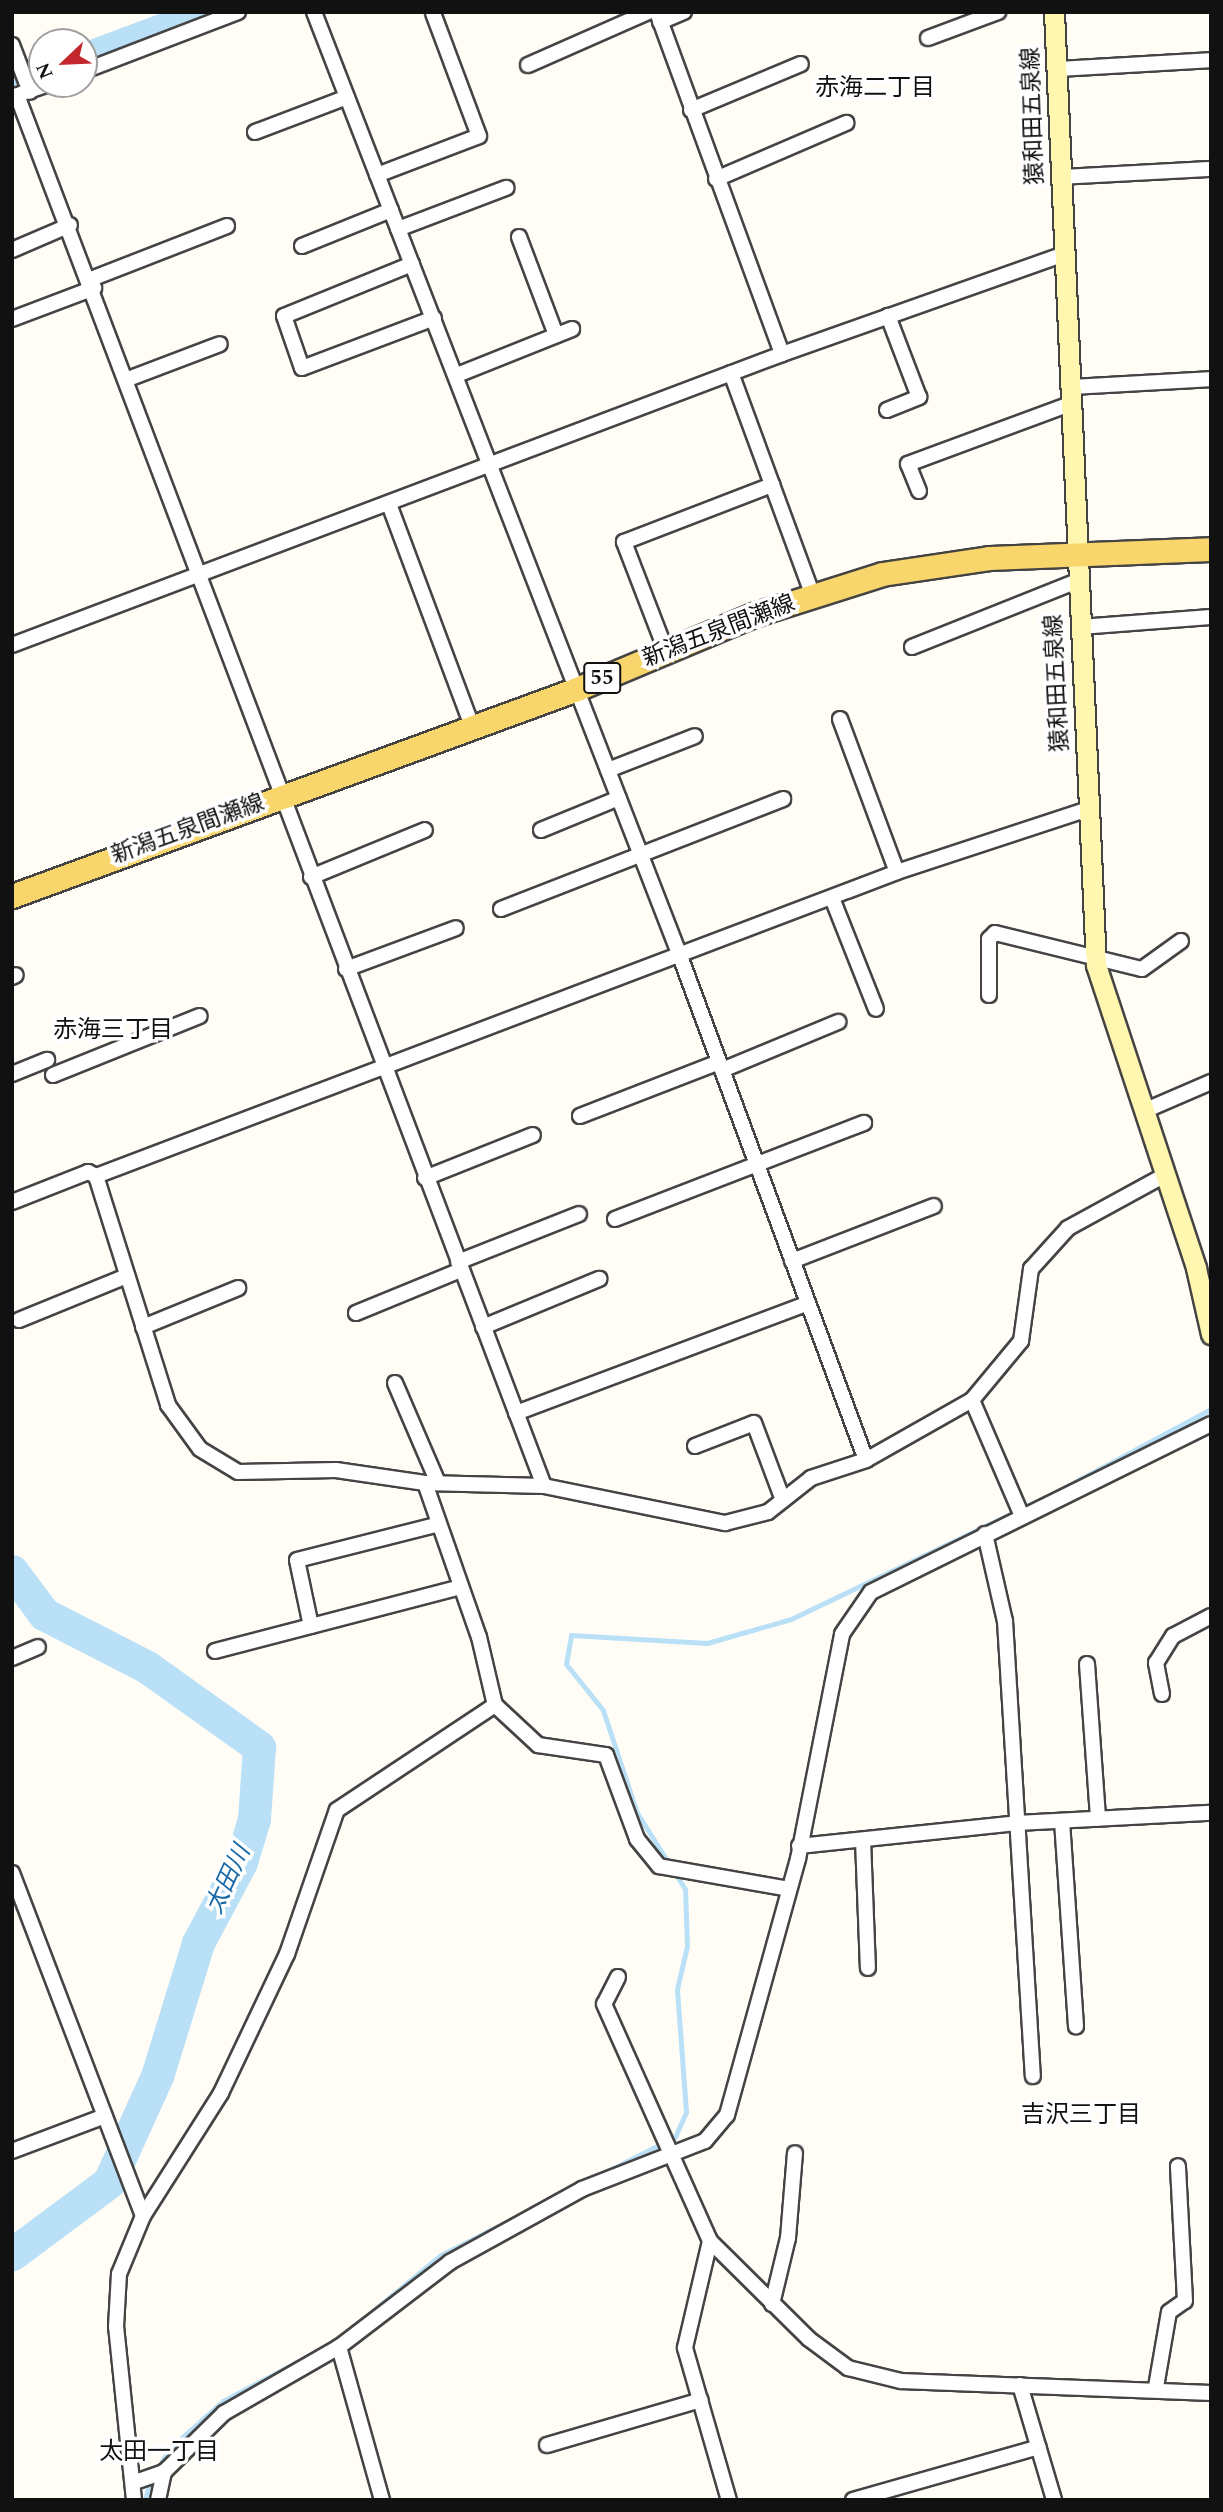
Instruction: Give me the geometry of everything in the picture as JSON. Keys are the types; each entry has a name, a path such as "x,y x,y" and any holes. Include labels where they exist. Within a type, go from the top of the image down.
{"main road":[{"name":"猿和田五泉線","path":"1054,12 1095,953 1211,1334"},
{"name":"新潟五泉間瀬線","path":"12,896 577,689 666,651 813,596 882,574 989,558 1077,557 1211,549"}],"street":[{"path":"98,66 238,12"},
{"path":"314,12 457,375 490,467 680,956 866,1460"},
{"path":"528,65 655,15 684,12"},
{"path":"928,38 998,12"},
{"path":"377,174 479,136 433,13"},
{"path":"655,15 782,354"},
{"path":"12,45 22,88 70,225 382,1066 544,1486"},
{"path":"1057,69 1211,60"},
{"path":"691,110 801,64"},
{"path":"255,132 347,97"},
{"path":"716,179 846,122"},
{"path":"1061,177 1211,169"},
{"path":"398,229 506,188"},
{"path":"302,246 391,210"},
{"path":"12,250 70,225"},
{"path":"12,319 227,226"},
{"path":"519,237 556,335"},
{"path":"12,645 490,467 782,354 1064,254"},
{"path":"412,264 284,316 302,368 434,318"},
{"path":"887,410 919,397 888,316"},
{"path":"457,375 572,329"},
{"path":"128,379 220,344"},
{"path":"731,373 813,596"},
{"path":"919,491 908,464 1070,396 1211,379"},
{"path":"666,651 624,542 772,485"},
{"path":"389,504 472,726"},
{"path":"912,647 1077,580"},
{"path":"1080,627 1211,617"},
{"path":"840,719 897,873"},
{"path":"608,770 695,736"},
{"path":"541,830 619,799"},
{"path":"501,909 783,799"},
{"path":"96,1176 897,873 1089,809"},
{"path":"311,877 425,830"},
{"path":"832,898 876,1009"},
{"path":"346,969 456,928"},
{"path":"989,995 989,939 995,933 1095,953 1142,969 1181,941"},
{"path":"53,1075 200,1016"},
{"path":"580,1116 838,1022"},
{"path":"12,1074 47,1060"},
{"path":"1144,1111 1211,1082"},
{"path":"615,1219 864,1123"},
{"path":"425,1178 533,1135"},
{"path":"12,1202 88,1172 96,1176 168,1405 200,1449 238,1472 336,1470 432,1483 544,1486 725,1523 768,1512 811,1478 866,1460 972,1400 1021,1341 1031,1269 1068,1228 1164,1176"},
{"path":"792,1261 934,1206"},
{"path":"356,1313 579,1214"},
{"path":"19,1320 127,1276"},
{"path":"483,1327 599,1279"},
{"path":"143,1327 238,1289"},
{"path":"516,1413 808,1303"},
{"path":"395,1382 432,1483 439,1524 461,1587 495,1705 538,1745 606,1755 637,1839 659,1866 789,1889"},
{"path":"972,1400 1022,1516"},
{"path":"695,1446 754,1423 783,1500"},
{"path":"135,2482 164,2472 224,2413 339,2347 450,2262 582,2189 705,2141 727,2115 789,1889 842,1634 871,1592 1211,1424"},
{"path":"311,1626 298,1560 439,1524"},
{"path":"985,1534 1005,1621 1033,2076"},
{"path":"215,1651 461,1587"},
{"path":"1162,1694 1156,1663 1173,1636 1211,1616"},
{"path":"12,1658 38,1647"},
{"path":"1087,1664 1097,1819"},
{"path":"134,2500 135,2482 116,2327 119,2274 143,2216 232,2070 287,1954 337,1810 495,1705"},
{"path":"799,1846 1017,1824 1211,1814"},
{"path":"1062,1821 1076,2027"},
{"path":"863,1840 868,1968"},
{"path":"12,1873 143,2216"},
{"path":"618,1977 604,2004 667,2157 710,2241 772,2304 848,2368 901,2381 1156,2387 1211,2393"},
{"path":"12,2151 105,2116"},
{"path":"772,2304 788,2238 795,2153"},
{"path":"1156,2387 1168,2312 1185,2301 1178,2166"},
{"path":"710,2241 685,2348 729,2500"},
{"path":"339,2347 383,2500"},
{"path":"1020,2385 1054,2500"},
{"path":"547,2445 701,2400"},
{"path":"853,2500 1039,2447"},
{"path":"158,2500 164,2472"}],"waterway":[{"name":"太田川","path":"98,54 210,12"},
{"name":"太田川","path":"12,86 28,80"},
{"path":"157,2470 169,2449 223,2401 335,2342 441,2255 675,2137 686,2112 677,1989 687,1946 685,1889 637,1813 603,1710 566,1664 571,1635 707,1643 791,1619 1058,1491 1211,1409"},
{"name":"太田川","path":"12,1571 44,1614 147,1667 259,1747 254,1819 241,1862 198,1943 157,2076 109,2182 12,2254"},
{"path":"145,2500 150,2481"}],"district":[{"name":"赤海二丁目","path":"875,89"},
{"name":"赤海三丁目","path":"113,1031"},
{"name":"吉沢三丁目","path":"1081,2116"},
{"name":"太田一丁目","path":"159,2453"}]}
